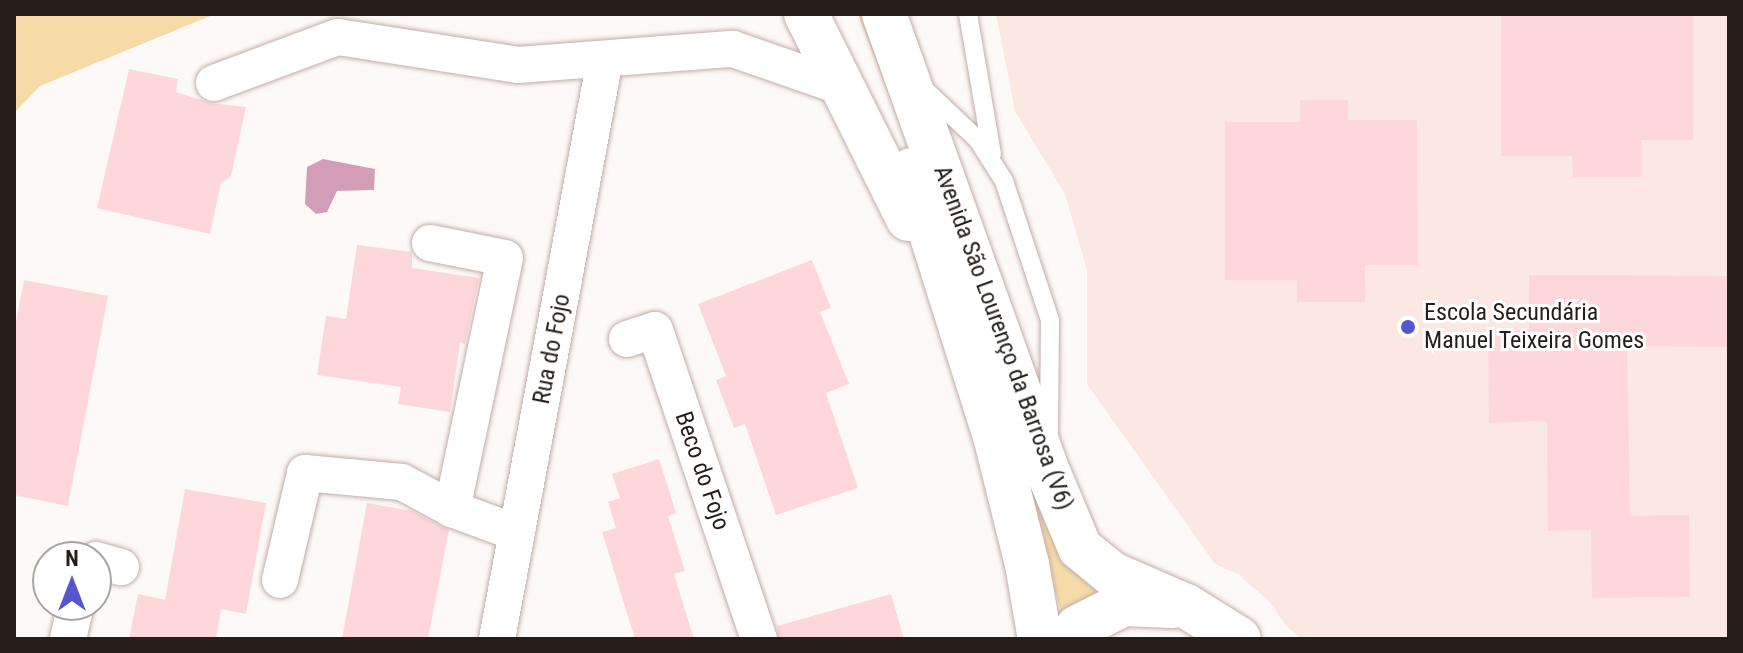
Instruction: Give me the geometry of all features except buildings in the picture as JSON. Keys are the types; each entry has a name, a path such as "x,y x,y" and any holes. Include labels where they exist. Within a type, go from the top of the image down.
{"main road":[{"path":"806,14 969,343"},
{"name":"Avenida São Lourenço da Barrosa (V6)","path":"853,14 891,108 969,343 1027,564 1040,639"},
{"name":"Avenida São Lourenço da Barrosa (V6)","path":"884,14 1049,474 1080,548 1112,574 1186,606 1239,639"},
{"path":"902,14 907,74"},
{"path":"1067,639 1078,627 1124,604 1186,606"}],"street":[{"path":"214,83 338,37 518,65 733,49 842,87"},
{"name":"Rua do Fojo","path":"497,639 605,59"},
{"path":"430,243 505,258 452,509"},
{"name":"Beco do Fojo","path":"627,339 655,330 759,639"},
{"path":"280,580 305,473 402,482 452,509 517,533"}],"lane":[{"path":"968,14 995,169 1050,320 1049,474"},
{"path":"907,74 978,140 995,169"}],"shaded area":[{"path":"14,14 215,14 40,86 14,113"},
{"path":"858,14 869,14 1025,459 1096,593 1062,614 943,237"},
{"name":"Escola Secundária Manuel Teixeira Gomes","path":"996,14 1729,14 1729,639 1303,639 1287,627 1269,601 1239,575 1215,564 1087,384 1087,270 1065,194 1015,111"},
{"path":"323,159 375,169 374,190 337,191 327,212 316,214 305,204 307,167"}],"place":[{"name":"Escola Secundária Manuel Teixeira Gomes","path":"1408,327"}]}
